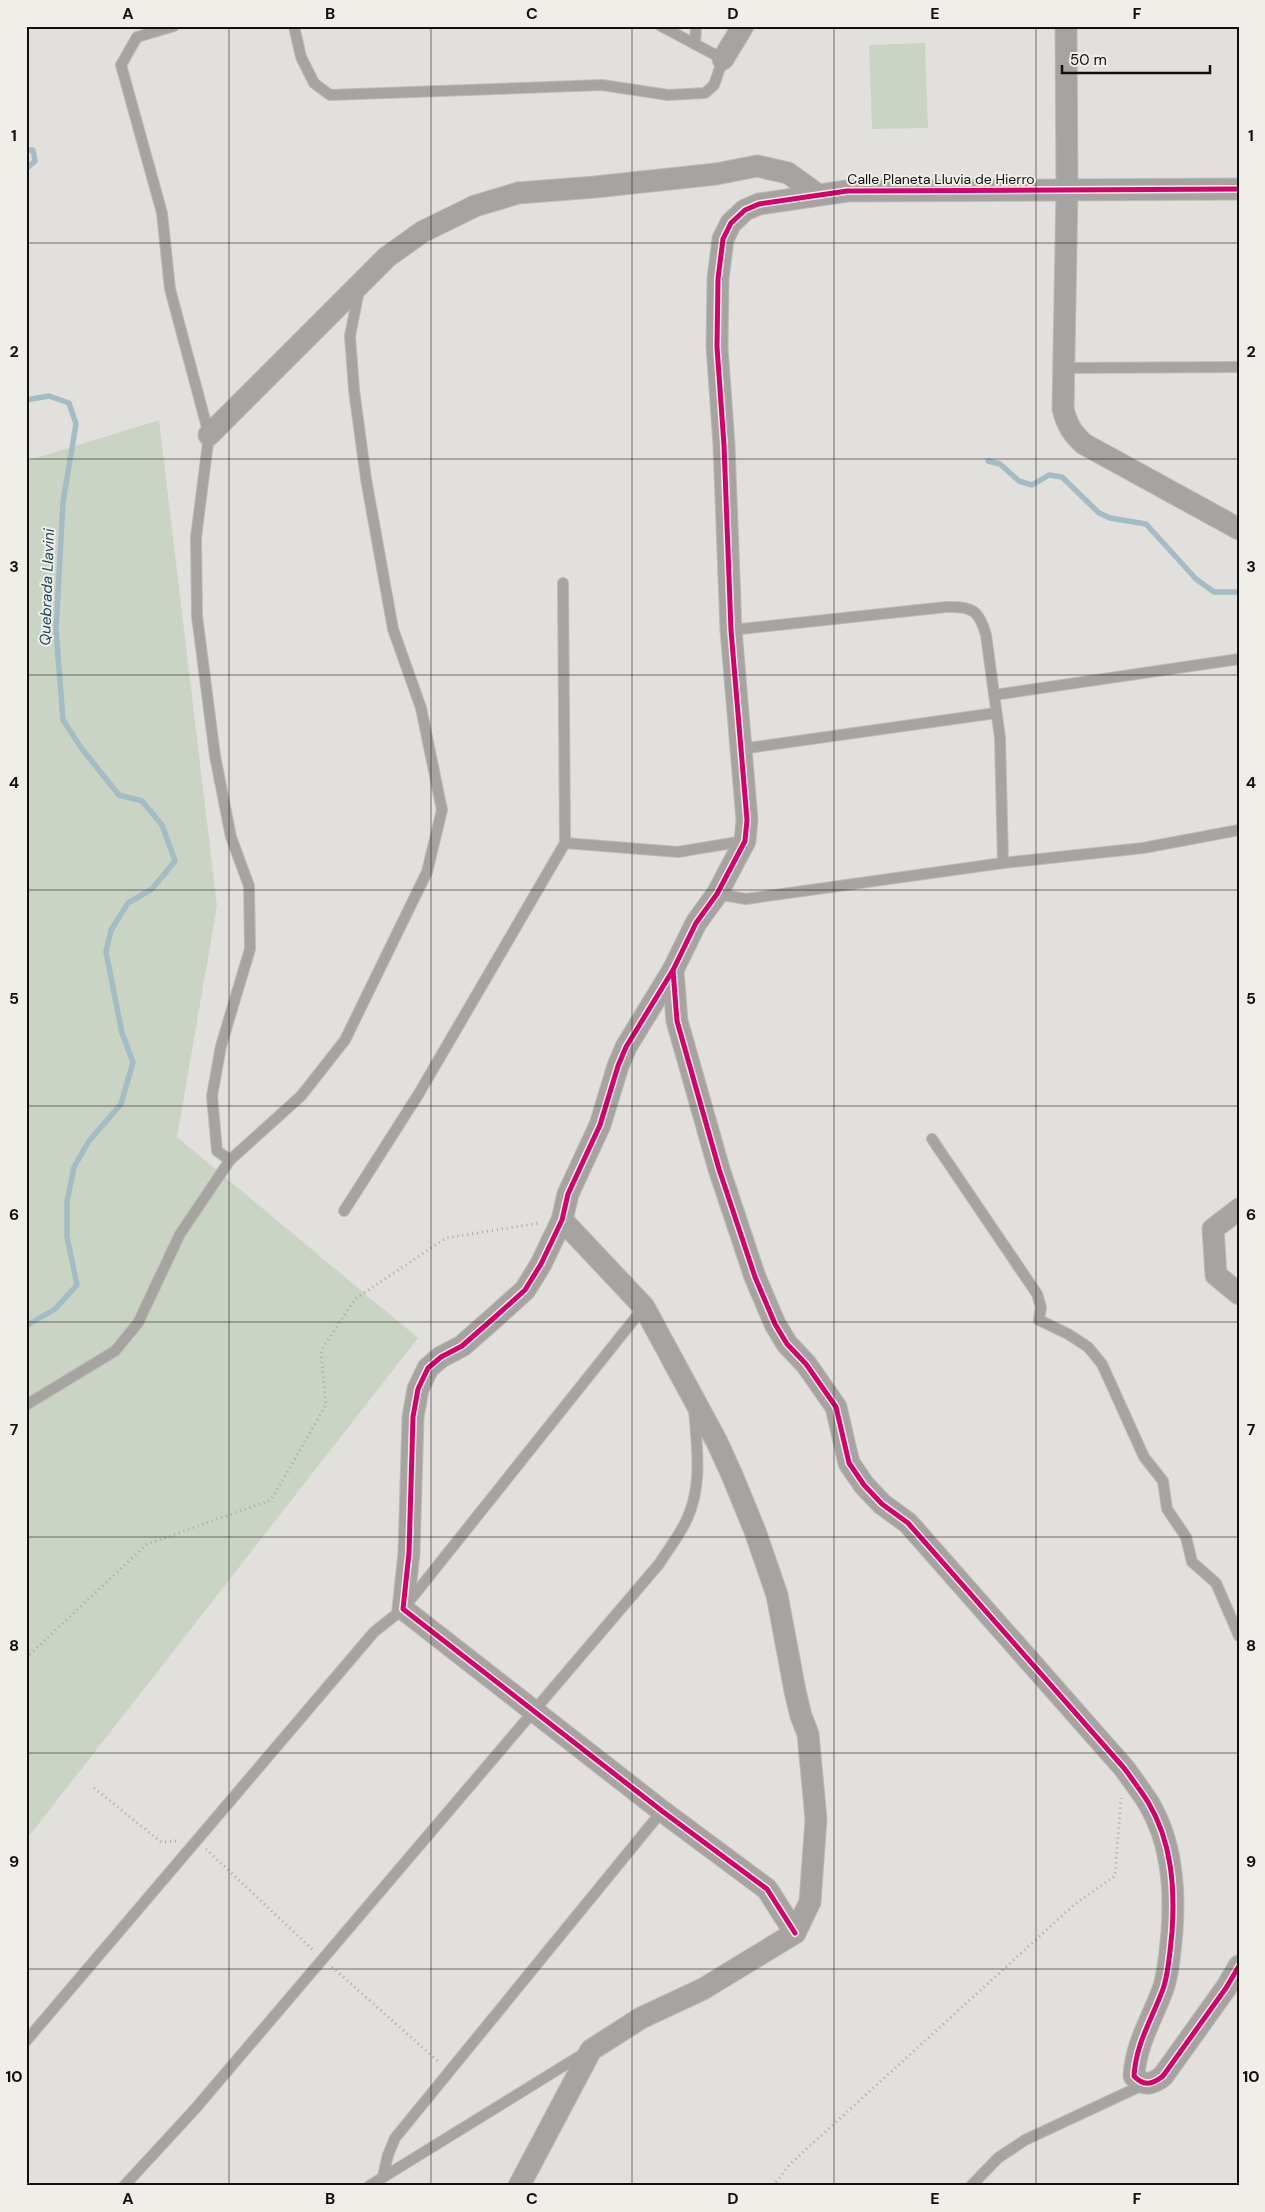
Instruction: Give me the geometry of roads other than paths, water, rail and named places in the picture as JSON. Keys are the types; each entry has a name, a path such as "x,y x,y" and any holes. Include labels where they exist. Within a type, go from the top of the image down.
{"street":[{"path":"723,59 743,26"},
{"path":"1066,26 1067,190 1063,409 1066,422 1073,434 1084,444 1239,529"},
{"path":"209,435 387,257 422,232 475,206 518,193 716,174 757,166 788,173 817,194"},
{"name":"Calle Planeta Lluvia de Hierro","path":"745,840 747,820 731,630 724,445 717,347 718,279 723,239 731,222 759,204 817,194 848,191 1239,188"},
{"path":"745,840 717,894 696,923 673,970 626,1047 618,1066 600,1125 568,1194 562,1220 542,1264 525,1290 462,1346 441,1357 428,1368 418,1389 412,1417 409,1552 403,1609 662,1811 767,1889 795,1933"},
{"path":"673,970 678,1021 719,1169 755,1277 774,1324 786,1344 806,1364 836,1407 849,1463 864,1485 882,1504 908,1523 1124,1768 1149,1804 1164,1840 1173,1873 1172,1930 1163,1987 1138,2047 1134,2076 1145,2084 1154,2083 1158,2080 1180,2055 1239,1966"},
{"path":"1239,1209 1213,1229 1216,1275 1239,1294"},
{"path":"519,2186 591,2050 641,2018 703,1989 795,1933 810,1902 816,1820 808,1734 801,1716 777,1596 755,1531 724,1458 644,1307 562,1220"}],"lane":[{"path":"140,26 137,37 121,65 162,213 170,289 209,435 196,537 197,616 214,756 231,837 249,886 250,950 221,1046 212,1096 216,1151 230,1160"},
{"path":"137,37 174,26"},
{"path":"294,26 301,57 314,83 330,95 602,85 668,95 705,93 714,85 723,59 661,26"},
{"path":"694,44 696,26"},
{"path":"26,1405 115,1351 138,1323 180,1234 230,1160 301,1096 345,1040 427,872 442,810 421,708 393,629 366,479 354,390 350,336 359,287"},
{"path":"1064,368 1239,367"},
{"path":"344,1211 418,1095 566,843 563,583"},
{"path":"731,630 961,606 974,610 982,622 986,635 1000,738 1003,863"},
{"path":"994,695 1239,659"},
{"path":"741,749 996,713"},
{"path":"717,894 746,900 1003,863 1143,848 1239,830"},
{"path":"566,843 678,852 745,840"},
{"path":"932,1139 1037,1294 1041,1307 1039,1320 1068,1334 1088,1347 1102,1364 1144,1457 1163,1481 1166,1509 1186,1537 1192,1562 1216,1583 1239,1636"},
{"path":"26,2041 374,1632 403,1609 644,1307"},
{"path":"124,2186 195,2109 659,1564 686,1521 696,1489 697,1450 693,1400"},
{"path":"383,2176 388,2155 395,2138 662,1811"},
{"path":"369,2186 591,2050"},
{"path":"971,2186 998,2158 1025,2140 1145,2084"}],"waterway":[{"name":"Quebrada Llavini","path":"26,150 33,150 35,161 26,169"},
{"name":"Quebrada Llavini","path":"26,400 49,396 69,403 76,424 63,502 56,630 63,720 82,749 119,795 142,801 162,825 175,861 152,889 128,903 111,930 106,952 122,1033 133,1062 121,1104 89,1141 74,1167 67,1202 67,1237 77,1285 55,1309 26,1326"},
{"path":"988,461 1000,464 1019,481 1032,485 1049,475 1062,477 1099,513 1110,518 1146,524 1196,579 1214,592 1239,592"}]}
